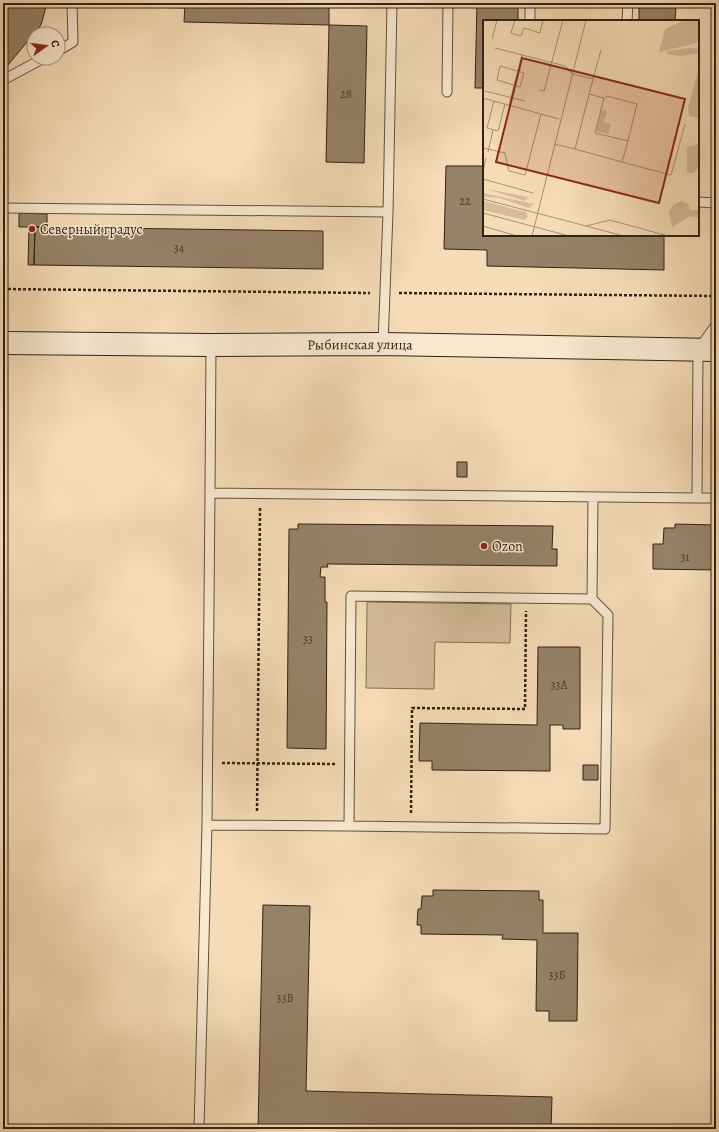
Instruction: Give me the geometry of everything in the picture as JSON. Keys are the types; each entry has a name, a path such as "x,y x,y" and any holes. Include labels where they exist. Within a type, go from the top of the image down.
{"main road":[{"name":"Рыбинская улица","path":"3,343 212,345 383,344 707,350"}],"lane":[{"path":"66,46 73,42 72,3"},
{"path":"383,344 386,293 392,3"},
{"path":"447,92 448,3"},
{"path":"530,3 530,20"},
{"path":"627,20 628,3"},
{"path":"3,80 29,66"},
{"path":"699,202 716,202"},
{"path":"3,208 388,212"},
{"path":"697,498 707,350 716,325"},
{"path":"199,1129 207,825 212,345"},
{"path":"210,493 716,498"},
{"path":"592,599 593,497"},
{"path":"207,825 605,829 608,615 592,599 351,596 349,826"}],"path":[{"path":"3,289 716,296"},
{"path":"257,825 260,494"},
{"path":"411,827 412,708 525,709 526,598"},
{"path":"207,762 349,764"}],"shaded area":[{"path":"367,602 511,604 510,643 435,642 434,689 366,688"}],"building":[{"path":"3,3 47,3 41,25 26,26 26,43 8,65 3,67"},
{"path":"144,3 185,3 184,8 144,7"},
{"path":"185,3 329,3 329,25 184,22"},
{"path":"477,3 518,4 518,20 483,20 483,88 475,88"},
{"path":"639,4 676,5 675,20 639,20"},
{"path":"329,25 367,26 364,163 326,162"},
{"path":"446,166 483,166 483,236 664,236 664,270 487,266 487,250 444,249"},
{"path":"19,213 47,214 47,227 35,227 34,265 28,265 29,227 19,227"},
{"path":"35,227 323,231 323,269 34,265"},
{"path":"457,462 467,462 467,477 457,477"},
{"path":"298,524 553,526 552,549 557,549 557,566 327,564 328,567 321,567 320,577 325,577 325,602 327,602 326,749 287,748 289,529 298,529"},
{"path":"675,524 716,525 716,570 653,569 653,544 663,544 664,528 675,528"},
{"path":"538,647 580,647 580,729 563,729 563,725 550,725 550,771 432,770 432,761 419,761 420,723 537,725"},
{"path":"583,765 598,765 598,780 583,780"},
{"path":"433,890 539,891 539,900 543,900 543,933 578,933 577,1021 549,1021 549,1011 536,1011 537,940 502,939 503,935 421,934 421,925 417,925 418,909 421,909 422,896 433,896"},
{"path":"263,905 310,906 306,1091 552,1097 551,1129 258,1129"}],"place":[{"name":"Северный градус","path":"32,229"},
{"name":"Ozon","path":"484,546"}]}
